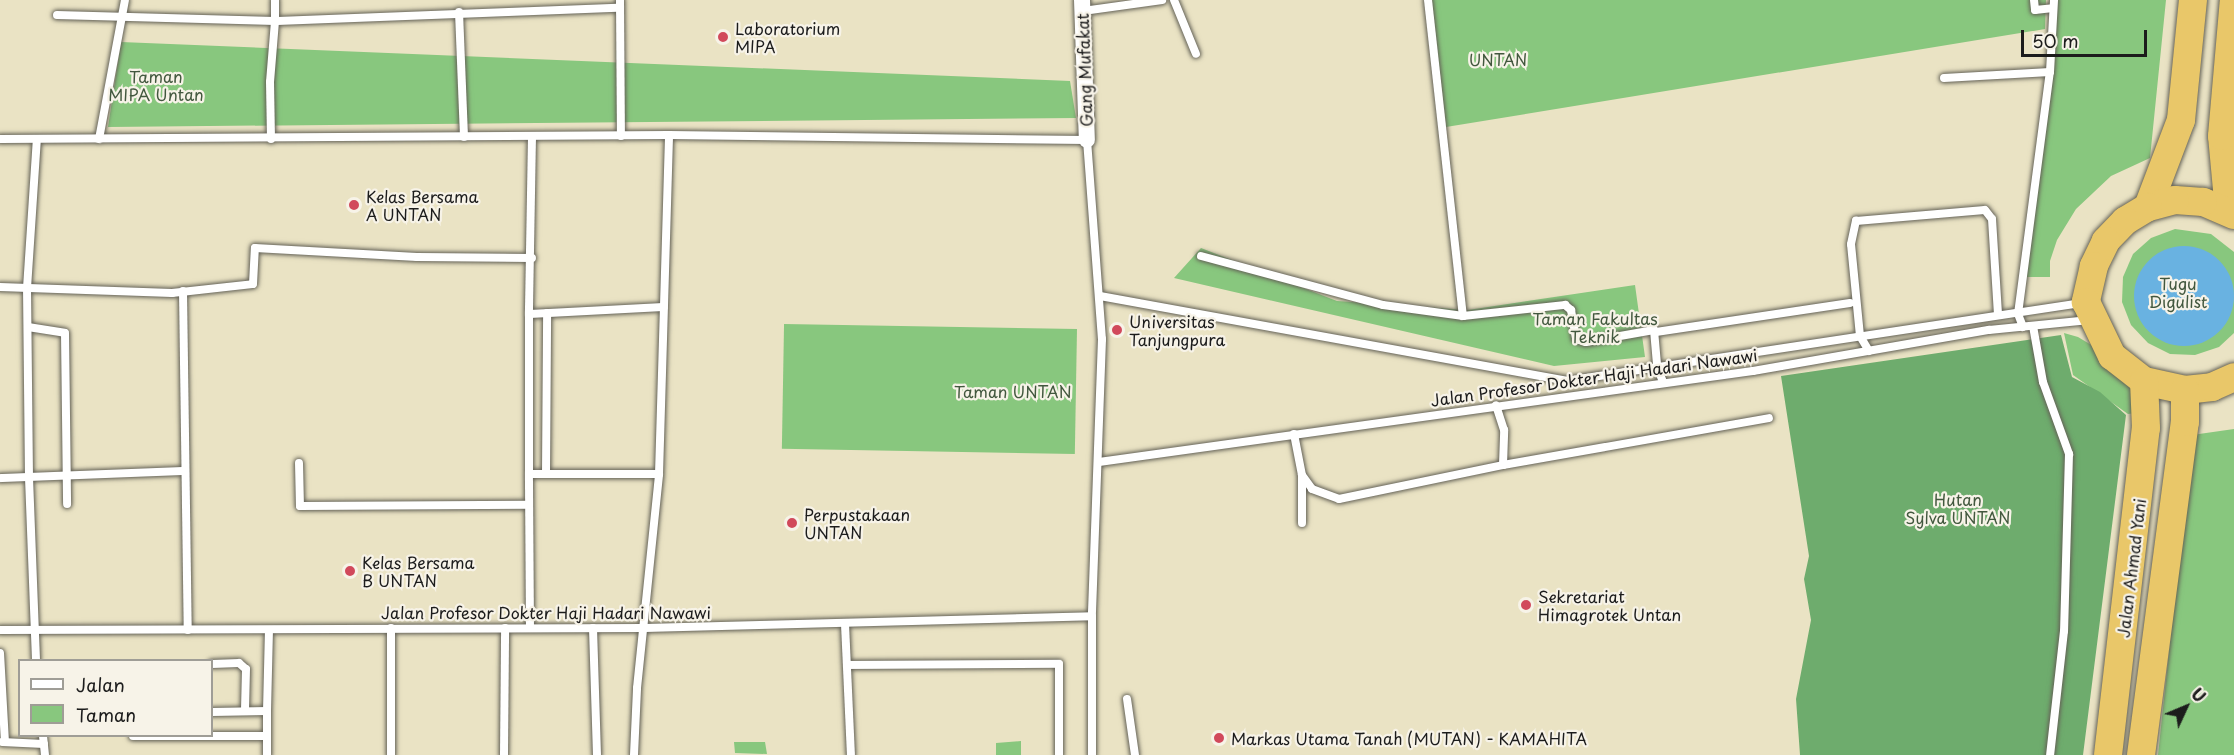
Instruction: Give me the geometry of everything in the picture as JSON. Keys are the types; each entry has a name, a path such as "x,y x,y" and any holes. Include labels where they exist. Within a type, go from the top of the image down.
{"highway":[{"path":"2148,207 2181,120 2193,0"},
{"path":"2234,0 2222,136 2231,213 2203,202 2175,200 2148,207 2125,221 2106,241 2094,266 2090,311 2112,356 2144,381 2185,390 2212,387 2234,377"},
{"name":"Jalan Ahmad Yani","path":"2108,755 2146,428 2144,381"},
{"name":"Jalan Ahmad Yani","path":"2141,755 2185,422 2185,390"}],"street":[{"name":"Gang Mufakat","path":"1082,5 1087,140"}],"lane":[{"path":"99,139 125,0"},
{"path":"271,139 270,82 275,0"},
{"path":"1082,5 1162,0"},
{"path":"1174,0 1196,54"},
{"path":"1428,0 1463,316"},
{"path":"2024,327 2018,314 2050,72 2054,4 2035,10 2034,0"},
{"path":"57,15 124,15 275,21 620,4 621,136"},
{"path":"459,12 464,136"},
{"path":"1944,78 2050,72"},
{"path":"634,755 659,474 669,135"},
{"path":"0,139 669,135 1087,140 1100,296 1098,462 1092,616 1092,755"},
{"path":"530,628 529,314 532,258 532,136"},
{"path":"36,659 29,478 27,288 37,139"},
{"path":"1869,351 1860,336 1851,244 1856,221 1985,210 1992,219 1998,315"},
{"path":"0,287 183,291 253,284 255,248 417,257 532,258"},
{"path":"1201,256 1383,305 1463,316 1565,305 1570,310 1576,339 1586,342 1850,303"},
{"path":"183,291 188,630"},
{"name":"Jalan Profesor Dokter Haji Hadari Nawawi","path":"1100,296 1566,381 1998,315 2090,311"},
{"path":"529,314 664,308"},
{"name":"Jalan Profesor Dokter Haji Hadari Nawawi","path":"1098,462 1869,351 2033,326 2090,311"},
{"path":"546,474 547,313"},
{"path":"2033,326 2043,382 2069,454 2064,631 2050,755"},
{"path":"28,327 65,333 67,504"},
{"path":"1656,332 1657,367 1663,381"},
{"path":"1496,405 1504,430 1503,465"},
{"path":"1302,475 1312,489 1339,499 1503,465 1769,418"},
{"path":"1294,434 1302,475 1302,523"},
{"path":"299,463 300,506 530,505"},
{"path":"0,478 29,478 67,473 185,471"},
{"path":"529,474 659,474"},
{"name":"Jalan Profesor Dokter Haji Hadari Nawawi","path":"0,630 645,628 1092,616"},
{"path":"845,624 851,755"},
{"path":"390,755 391,628"},
{"path":"504,755 505,628"},
{"path":"593,628 597,755"},
{"path":"267,755 269,630"},
{"path":"0,653 3,742 44,740 45,755"},
{"path":"213,664 239,663 246,669 245,711"},
{"path":"847,665 1059,664 1059,755"},
{"path":"1127,699 1135,755"},
{"path":"213,712 267,711"},
{"path":"213,736 267,736"}],"green space":[{"name":"UNTAN","path":"1431,0 2046,0 2045,29 1446,127"},
{"path":"2057,0 2166,0 2150,158 2111,176 2076,209 2057,240 2050,261 2050,277 2023,277"},
{"name":"Taman MIPA Untan","path":"121,42 1070,81 1076,118 108,127"},
{"name":"Tugu Digulist","path":"2175,229 2211,234 2234,252 2234,333 2219,347 2195,355 2170,354 2148,343 2131,325 2122,302 2123,277 2133,254 2151,238"},
{"name":"Taman Fakultas Teknik","path":"1201,248 1337,301 1468,310 1635,285 1645,357 1554,366 1174,278"},
{"name":"Taman UNTAN","path":"784,324 1077,329 1075,454 782,449"},
{"path":"2064,333 2078,337 2098,349 2130,387 2137,413 2128,414 2073,375"},
{"name":"Hutan Sylva UNTAN","path":"2061,335 2072,377 2100,392 2126,415 2083,755 1800,755 1796,699 1811,620 1804,579 1809,556 1781,376"},
{"path":"2234,429 2234,755 2158,755 2192,435"},
{"path":"1021,741 1021,755 996,755 996,743"},
{"path":"734,742 765,742 767,754 735,753"}],"water":[{"name":"Tugu Digulist","path":"2184,246 2212,254 2226,268 2234,296 2226,324 2212,338 2184,346 2156,338 2142,324 2134,296 2142,268 2156,254"}],"place":[{"name":"Laboratorium MIPA","path":"723,37"},
{"name":"Kelas Bersama A UNTAN","path":"354,205"},
{"name":"Universitas Tanjungpura","path":"1117,330"},
{"name":"Perpustakaan UNTAN","path":"792,523"},
{"name":"Kelas Bersama B UNTAN","path":"350,571"},
{"name":"Sekretariat Himagrotek Untan","path":"1526,605"},
{"name":"Markas Utama Tanah (MUTAN) - KAMAHITA","path":"1219,738"}]}
